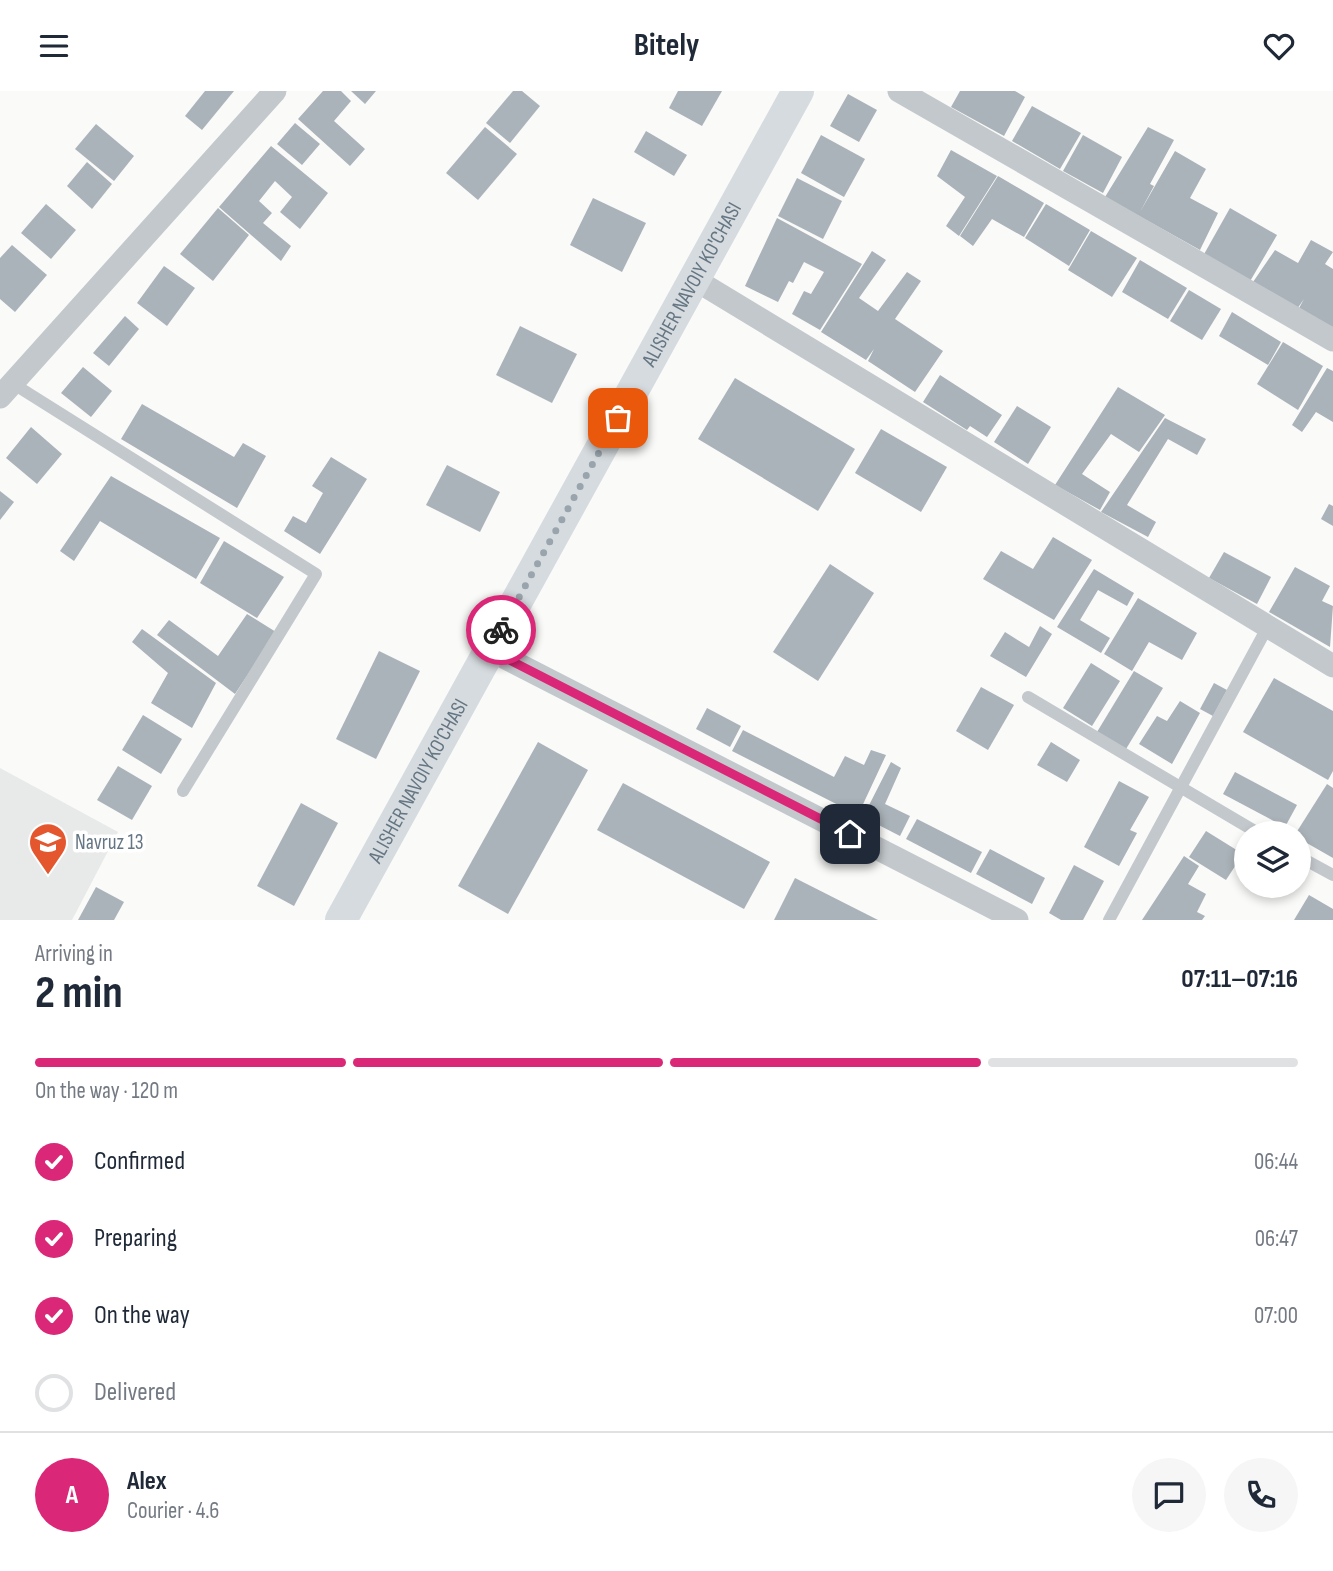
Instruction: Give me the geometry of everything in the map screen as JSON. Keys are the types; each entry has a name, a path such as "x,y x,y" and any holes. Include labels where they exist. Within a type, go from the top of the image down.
{"street":[{"path":"6,390 275,91"},
{"name":"ALISHER NAVOIY KO'CHASI","path":"341,920 798,91"},
{"path":"899,91 1333,340"},
{"path":"694,279 1333,666"},
{"path":"490,650 1017,920"}],"lane":[{"path":"6,390 316,574 183,791"},
{"path":"1109,920 1268,626"},
{"path":"1028,697 1237,821"},
{"path":"1311,863 1333,875"}],"shaded area":[{"name":"Navruz 13","path":"0,768 118,832 72,920 0,920"}],"building":[{"path":"205,91 234,91 202,130 185,116"},
{"path":"323,91 341,91 351,101 334,121 365,149 350,166 298,119"},
{"path":"351,91 376,91 365,104"},
{"path":"513,91 522,91 540,106 510,143 486,123"},
{"path":"678,91 722,91 702,126 669,108"},
{"path":"960,91 1015,91 1025,97 1004,136 951,107"},
{"path":"848,94 877,110 859,142 830,126"},
{"path":"1032,106 1081,133 1060,169 1012,141"},
{"path":"295,123 320,144 302,165 277,144"},
{"path":"96,124 134,156 114,181 75,149"},
{"path":"485,127 517,154 478,200 446,173"},
{"path":"1148,127 1174,140 1150,184 1154,186 1140,212 1175,151 1206,169 1190,198 1218,213 1200,250 1105,197"},
{"path":"646,131 687,155 674,176 634,152"},
{"path":"821,135 865,159 844,197 801,173"},
{"path":"1083,135 1122,157 1103,193 1063,171"},
{"path":"271,146 328,193 300,229 280,212 292,197 275,181 259,201 272,213 263,223 291,246 281,261 219,207"},
{"path":"951,150 997,176 959,236 946,226 965,197 937,176"},
{"path":"87,162 112,184 92,209 67,186"},
{"path":"998,176 1044,203 1024,237 992,219 973,246 960,236"},
{"path":"797,178 842,201 823,239 778,216"},
{"path":"593,198 646,223 622,272 570,245"},
{"path":"46,204 76,230 51,259 21,233"},
{"path":"1046,204 1090,230 1069,266 1025,238"},
{"path":"218,208 249,235 213,281 180,254"},
{"path":"1230,208 1277,235 1249,283 1203,256"},
{"path":"777,218 862,264 820,330 792,314 804,291 811,294 824,272 804,262 793,283 789,281 778,302 745,286"},
{"path":"1091,231 1137,258 1112,297 1068,270"},
{"path":"1311,240 1333,252 1325,264 1333,269 1333,331 1298,310 1304,299 1297,309 1253,282 1275,250 1298,263"},
{"path":"12,245 47,275 15,312 0,299 0,258"},
{"path":"872,251 886,260 859,298 878,311 907,272 921,281 895,319 943,351 915,392 868,361 874,349 866,360 821,332"},
{"path":"1140,260 1187,288 1168,319 1122,292"},
{"path":"164,266 195,288 167,326 137,303"},
{"path":"1189,290 1221,309 1202,340 1170,321"},
{"path":"1232,312 1281,342 1268,365 1219,336"},
{"path":"125,316 139,329 109,366 93,353"},
{"path":"520,326 577,354 552,403 496,375"},
{"path":"1283,342 1323,366 1298,410 1257,384"},
{"path":"83,367 112,391 91,417 61,393"},
{"path":"1327,368 1333,371 1333,422 1316,412 1302,432 1292,425"},
{"path":"940,375 1002,415 987,437 970,426 967,430 923,402"},
{"path":"735,378 855,449 818,511 698,439"},
{"path":"1118,387 1165,415 1139,452 1111,434 1082,474 1110,492 1100,510 1055,485"},
{"path":"142,404 234,457 243,443 266,456 237,508 121,439"},
{"path":"1017,406 1051,427 1028,464 994,442"},
{"path":"1165,418 1206,439 1197,455 1168,439 1127,505 1156,522 1148,537 1101,512"},
{"path":"31,427 62,454 37,484 6,458"},
{"path":"881,429 947,467 921,512 855,473"},
{"path":"331,457 367,479 320,554 284,531 293,516 306,523 323,493 312,486"},
{"path":"447,465 500,492 480,532 426,505"},
{"path":"111,476 220,538 196,579 100,521 74,561 60,551"},
{"path":"0,491 14,502 0,520"},
{"path":"1329,504 1333,506 1333,526 1321,519"},
{"path":"1053,537 1092,560 1054,620 983,579 1001,551 1033,569"},
{"path":"224,541 284,577 257,618 200,583"},
{"path":"1224,552 1271,577 1257,604 1209,578"},
{"path":"830,564 874,593 818,681 773,652"},
{"path":"1295,567 1330,586 1322,601 1333,606 1330,647 1269,612"},
{"path":"1094,569 1134,593 1127,606 1098,590 1080,620 1110,638 1101,653 1057,627"},
{"path":"1138,598 1197,633 1182,660 1149,642 1132,671 1104,654"},
{"path":"247,614 276,632 235,694 157,635 169,620 218,656"},
{"path":"1040,626 1052,634 1026,677 990,656 1005,632 1029,647"},
{"path":"142,629 216,683 192,728 151,703 168,673 132,642"},
{"path":"379,651 420,671 376,759 336,739"},
{"path":"1091,663 1120,681 1092,726 1063,708"},
{"path":"1134,671 1163,688 1126,749 1097,732"},
{"path":"1274,678 1333,711 1333,771 1328,780 1243,732"},
{"path":"1214,683 1227,690 1213,716 1200,709"},
{"path":"981,687 1014,705 988,750 956,731"},
{"path":"1180,701 1200,713 1172,764 1139,744 1157,716 1167,721"},
{"path":"707,708 741,726 730,747 696,729"},
{"path":"143,715 182,739 161,774 122,750"},
{"path":"743,730 834,777 845,756 864,765 871,750 886,755 858,815 732,751"},
{"path":"538,742 588,770 508,914 458,886"},
{"path":"1051,742 1080,760 1067,782 1037,765"},
{"path":"891,762 901,768 885,804 910,816 900,836 863,817"},
{"path":"118,766 152,786 132,820 97,800"},
{"path":"1235,772 1297,805 1288,821 1274,821 1223,794"},
{"path":"1119,781 1149,797 1130,830 1137,833 1119,866 1084,847"},
{"path":"623,783 770,862 744,909 597,830"},
{"path":"1327,784 1333,788 1333,858 1311,845 1311,821 1304,821"},
{"path":"301,803 338,823 294,906 257,886"},
{"path":"917,819 982,852 971,873 906,839"},
{"path":"1206,831 1234,848 1234,868 1226,880 1189,857"},
{"path":"990,849 1045,878 1032,904 976,874"},
{"path":"1184,856 1199,866 1188,884 1206,894 1197,912 1205,916 1202,920 1142,920"},
{"path":"1074,865 1104,881 1083,920 1061,920 1049,913"},
{"path":"795,878 878,920 774,920"},
{"path":"96,887 124,902 114,920 78,920"},
{"path":"1311,896 1333,909 1333,920 1294,920"}],"way so far":[{"path":"501,630 618,418"}],"place":[{"name":"Navruz 13","path":"48,876"}],"route":[{"path":"501,630 490,650 850,834"}]}
